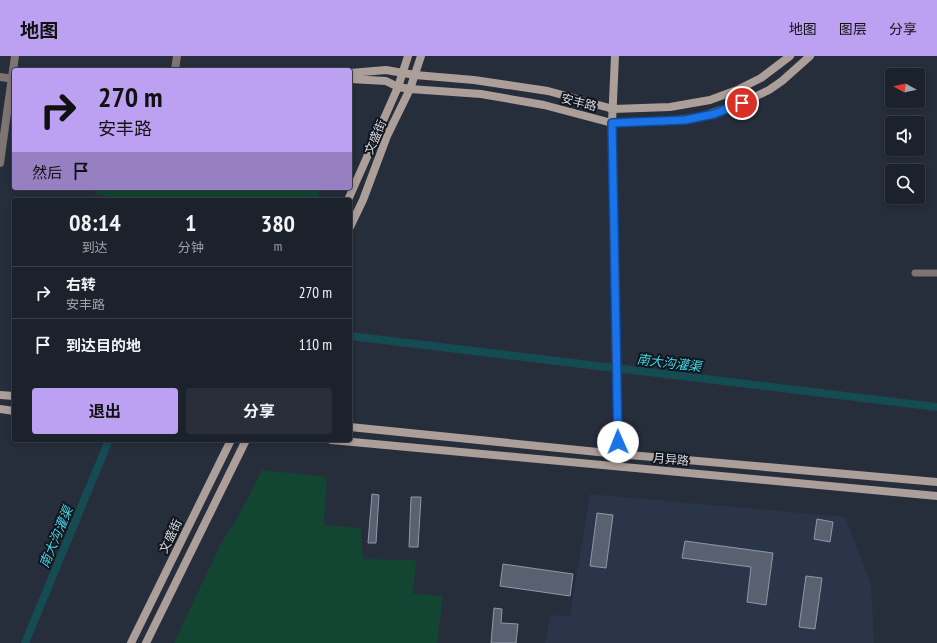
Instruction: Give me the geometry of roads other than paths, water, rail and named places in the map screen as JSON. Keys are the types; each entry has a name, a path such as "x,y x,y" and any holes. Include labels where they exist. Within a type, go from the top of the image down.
{"main road":[{"name":"文盛街","path":"349,198 398,87 408,56"},
{"name":"文盛街","path":"352,222 363,200 387,136 410,89 421,56"},
{"path":"615,56 612,123 618,466"},
{"name":"安丰路","path":"352,72 386,70 415,75 474,80 548,91 613,109 670,107 710,100 749,84 774,69 790,56"},
{"name":"安丰路","path":"352,78 386,81 398,87 410,89 481,94 544,105 612,123 685,120 728,109 769,90 794,71 810,56"},
{"path":"0,394 12,396"},
{"path":"0,409 12,411"},
{"name":"月异路","path":"352,427 618,454 937,482"},
{"name":"文盛街","path":"131,643 230,442"},
{"path":"146,643 245,442"},
{"name":"月异路","path":"352,442 937,496"}],"street":[{"path":"14,68 15,56"},
{"path":"175,68 177,56"},
{"path":"0,77 12,79"},
{"path":"0,163 12,85"},
{"path":"915,273 937,273"}],"waterway":[{"name":"南大沟灌渠","path":"352,336 937,407"},
{"name":"南大沟灌渠","path":"25,643 108,442"}]}
